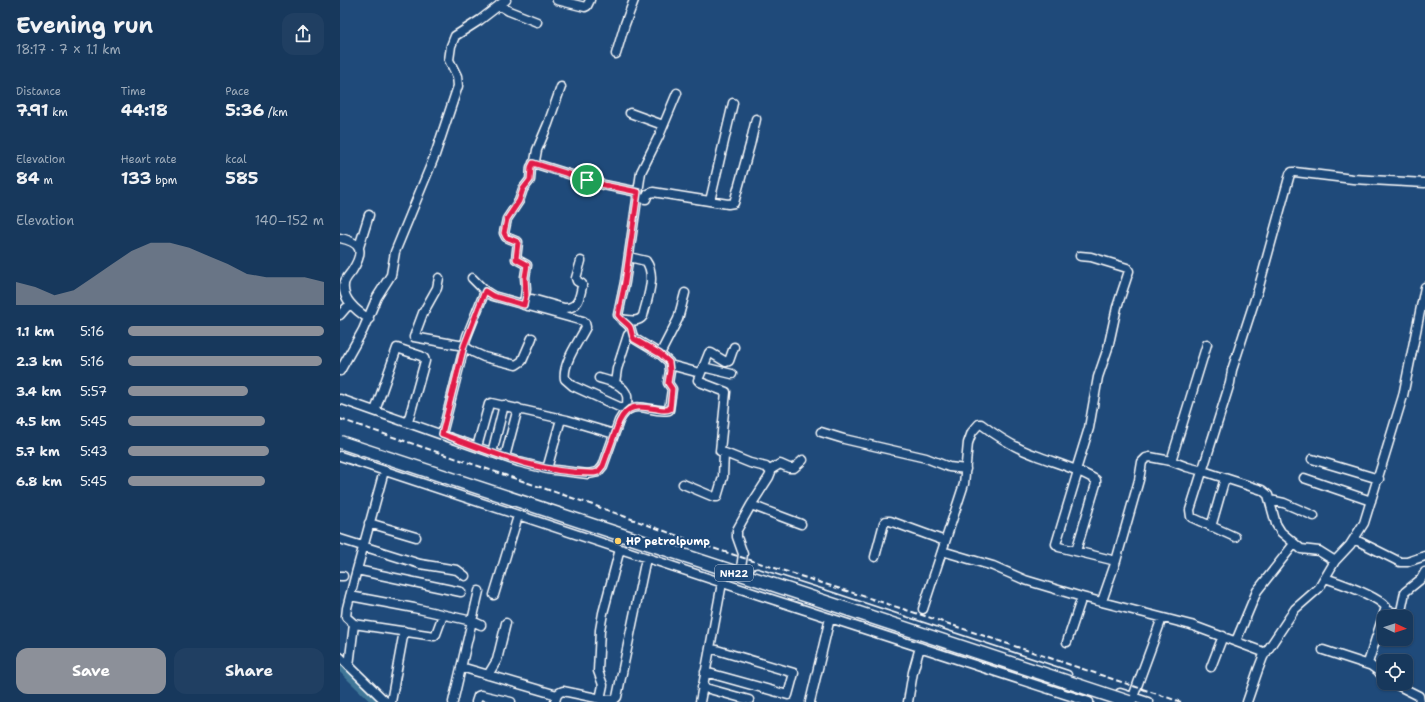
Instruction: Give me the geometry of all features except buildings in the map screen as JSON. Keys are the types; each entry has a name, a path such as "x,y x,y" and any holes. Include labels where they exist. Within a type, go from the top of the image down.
{"highway":[{"name":"NH22","path":"340,442 1131,700"},
{"name":"NH22","path":"340,450 682,564 974,657 1106,702"}],"street":[{"path":"557,0 585,7 590,0"},
{"path":"616,54 634,0"},
{"path":"340,371 368,319 377,297 391,275 395,252 435,155 457,90 457,76 449,60 453,40 458,33 480,20 502,2 509,11 537,22"},
{"path":"526,305 525,277 527,265 516,259 518,242 506,237 504,233 507,219 519,201 523,189 530,180 531,167 536,158 537,150 561,87"},
{"path":"340,399 505,457 547,469 582,473 598,472 603,466 622,415 627,410 640,407 669,410 672,389 668,383 670,365 668,360 634,339 630,327 619,317 618,312 624,288 642,166 659,136 677,93"},
{"path":"710,201 733,103"},
{"path":"630,113 663,125"},
{"path":"533,163 646,199 648,194 653,192 728,204 734,203 756,119"},
{"path":"1235,537 1211,527 1192,517 1190,514 1230,382 1232,370 1258,290 1290,173 1295,172 1353,179 1425,183"},
{"path":"368,319 351,304 342,288 357,261 359,247 369,215"},
{"path":"340,238 354,242 359,247"},
{"path":"1080,256 1126,268 1129,271 1117,307 1111,338 1098,377 1089,428 1055,543 1057,546 1116,561"},
{"path":"621,319 639,320 643,316 651,276 650,267 646,260 629,257"},
{"path":"526,305 532,299 564,308 569,308 576,304 579,300 582,286 576,278 581,261"},
{"path":"439,278 437,288 428,302 414,337 464,346 484,357 516,365 519,364 525,356 532,338"},
{"path":"472,278 485,291 493,296 583,321 586,327 572,353 566,369 566,379 573,386 627,410"},
{"path":"1247,702 1258,670 1266,653 1295,609 1319,588 1334,561 1354,539 1364,523 1379,479 1421,327 1425,287"},
{"path":"442,434 464,346 485,291"},
{"path":"660,354 678,319 685,293"},
{"path":"340,315 351,304"},
{"path":"615,383 617,369 628,335"},
{"path":"1171,461 1207,344"},
{"path":"734,347 729,361 726,362 709,353 701,370 698,381 726,392 720,450 724,453 750,463 766,467 770,470"},
{"path":"375,411 397,348 424,358 425,361 408,422"},
{"path":"670,365 732,374"},
{"path":"599,378 615,383 625,393 627,410"},
{"path":"477,447 490,404 494,403 561,419 614,434"},
{"path":"492,453 504,405"},
{"path":"505,457 518,408"},
{"path":"547,469 561,419"},
{"path":"923,609 961,496 966,470 968,444 972,432 980,423 1019,449 1077,470 1094,478 1097,482 1076,551"},
{"path":"821,432 844,439 926,458 949,467 966,470"},
{"path":"340,436 894,618 1131,700 1148,702"},
{"path":"353,460 359,442"},
{"path":"683,484 717,497 723,477 724,453"},
{"path":"340,456 518,516 1089,702"},
{"path":"1102,601 1116,561 1139,480 1142,462 1146,458 1150,457 1171,461 1187,468 1203,471 1258,488 1266,492 1270,500 1277,527 1294,544 1304,550 1319,551 1334,561"},
{"path":"1312,459 1379,479"},
{"path":"770,470 780,464 789,468 794,468 802,460"},
{"path":"741,568 743,554 736,534 751,505 769,477 771,473 770,470"},
{"path":"384,471 363,545 346,617 354,624 434,636 443,614"},
{"path":"1211,527 1225,478"},
{"path":"1304,478 1372,501"},
{"path":"1270,500 1284,503 1314,516"},
{"path":"751,505 801,524"},
{"path":"494,595 518,516"},
{"path":"875,557 886,521 890,521 945,541"},
{"path":"370,523 416,537"},
{"path":"600,699 604,684 598,671 600,630 616,548 618,528"},
{"path":"340,539 420,564 457,570 465,576"},
{"path":"1354,539 1400,562 1407,562 1425,556"},
{"path":"1236,641 1257,592 1294,544"},
{"path":"942,551 994,566 1026,580 1191,625 1266,653"},
{"path":"461,667 556,698 559,692 567,691 600,699 611,701 614,700 618,693 646,558"},
{"path":"357,570 461,592"},
{"path":"1401,610 1405,592 1422,584 1425,572"},
{"path":"1325,578 1357,590 1382,604 1386,607 1386,610"},
{"path":"700,702 722,583"},
{"path":"453,702 479,591"},
{"path":"350,596 443,614 472,621 481,625"},
{"path":"1067,642 1082,596"},
{"path":"810,702 830,618"},
{"path":"887,637 894,618"},
{"path":"1131,700 1162,618"},
{"path":"488,675 497,660 506,623"},
{"path":"349,666 354,624"},
{"path":"391,702 404,631"},
{"path":"1212,667 1223,636"},
{"path":"1369,665 1369,660 1377,636"},
{"path":"908,702 913,672 920,647"},
{"path":"705,672 788,695 794,673 710,648"},
{"path":"1323,650 1369,665 1377,670"},
{"path":"340,657 386,702"},
{"path":"702,687 749,700"},
{"path":"1407,690 1419,696 1420,702"},
{"path":"476,702 478,696 481,695 511,702"}],"waterway":[{"path":"340,668 375,702"}],"railway":[{"path":"340,419 593,505 703,545 922,615 1181,702"}],"place":[{"name":"HP petrolpump","path":"618,541"}],"route":[{"path":"533,163 587,180 638,192 625,282 618,315 630,327 634,339 660,354 669,362 670,371 668,383 672,389 669,410 640,407 630,408 624,412 612,439 601,470 588,474 547,469 519,462 442,434 467,336 485,291 493,296 524,305 526,295 525,277 527,265 516,260 518,242 506,237 504,233 507,219 517,206 523,189 530,180 533,163"}]}
